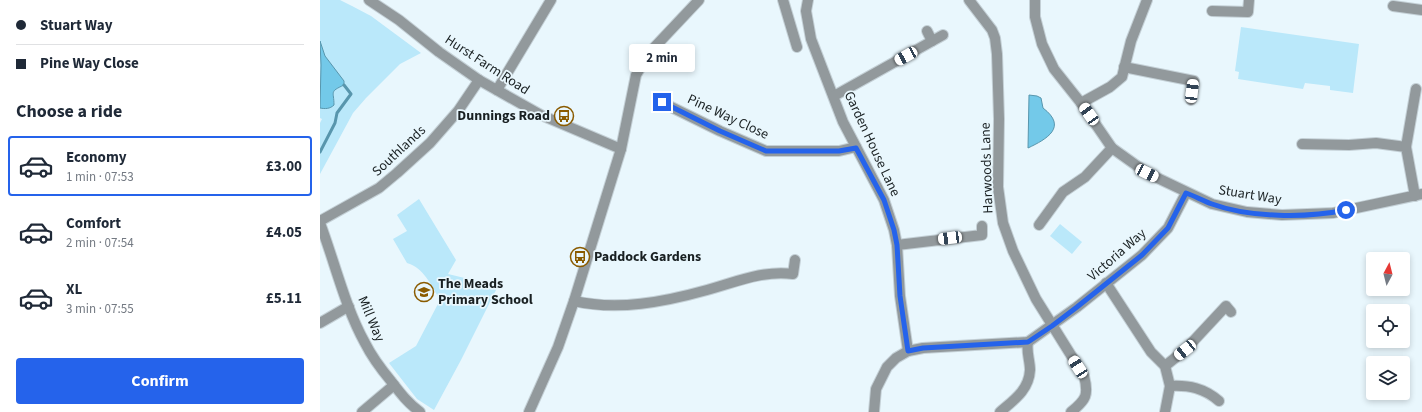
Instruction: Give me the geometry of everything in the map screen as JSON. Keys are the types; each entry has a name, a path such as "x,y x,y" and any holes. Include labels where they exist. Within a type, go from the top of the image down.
{"street":[{"name":"Hurst Farm Road","path":"369,0 399,20 439,52 479,80 541,115 621,149"},
{"path":"497,90 551,0"},
{"path":"529,412 558,347 574,301 621,149 628,122 631,96 636,75 649,53 699,0"},
{"path":"783,0 797,47"},
{"name":"Garden House Lane","path":"808,0 806,11 811,39 843,122 884,200 894,230 897,245 900,296 908,351"},
{"name":"Harwoods Lane","path":"969,0 992,30 995,38 997,54 999,120 998,187 1003,223 1013,252 1036,299 1084,376 1087,388 1084,399 1071,412"},
{"name":"Stuart Way","path":"1035,0 1035,17 1042,44 1054,69 1081,103 1112,148 1147,173 1186,193 1212,204 1247,212 1282,215 1332,213 1419,195"},
{"path":"1081,103 1122,77 1131,41 1147,0"},
{"path":"1212,11 1248,12 1249,0"},
{"path":"1393,6 1422,10"},
{"path":"927,31 932,41"},
{"path":"834,96 943,36"},
{"path":"1124,67 1194,81 1191,100"},
{"name":"Southlands","path":"320,222 379,188 397,173 430,143 458,111 479,80"},
{"path":"1416,89 1406,147 1419,195"},
{"name":"Pine Way Close","path":"659,104 766,151 839,151 856,148"},
{"path":"1302,144 1349,145 1376,142 1406,147"},
{"path":"1039,226 1063,192 1085,177 1112,148"},
{"name":"Victoria Way","path":"1028,342 1052,326 1142,255 1168,228 1186,193"},
{"name":"Mill Way","path":"320,222 355,323 371,355 407,402 420,412"},
{"path":"897,245 982,235 982,226"},
{"path":"574,301 594,305 618,306 642,304 670,299 698,293 765,273 780,272 793,274 795,260"},
{"path":"1106,284 1151,352 1165,366 1170,386 1165,412"},
{"path":"1165,366 1185,350 1226,306 1231,312"},
{"path":"320,324 349,307"},
{"path":"874,412 876,389 887,367 896,358 908,351 923,348 1028,342 1027,348 1030,370 1028,381 1023,390 1000,412"},
{"path":"362,412 394,385"},
{"path":"1170,386 1195,388 1208,393 1219,401"}],"shaded area":[{"path":"320,0 340,0 352,6 371,16 421,53 400,64 353,113 320,174 320,123 322,119 320,118"},
{"path":"1241,27 1359,44 1353,93 1330,90 1330,86 1305,83 1303,89 1238,79 1239,72 1235,71"},
{"path":"419,199 456,260 448,274 498,286 434,410 417,399 389,363 416,346 440,300 430,283 418,268 407,263 393,239 407,231 397,215"},
{"path":"1060,224 1082,242 1072,254 1050,236"}],"water":[{"path":"320,41 325,56 344,81 344,85 333,92 334,105 324,109 320,108"},
{"path":"1029,95 1041,98 1043,108 1054,121 1054,127 1052,132 1042,141 1028,148"}],"waterway":[{"path":"320,152 335,123 337,113 351,94 344,85"}],"place":[{"name":"Dunnings Road","path":"564,116"},
{"name":"Paddock Gardens","path":"580,257"},
{"name":"The Meads Primary School","path":"424,292"}],"route":[{"path":"662,102 720,131 766,151 839,151 856,148 884,200 894,230 897,245 900,296 908,351 923,348 1028,342 1077,307 1142,255 1168,228 1186,193 1212,204 1247,212 1282,215 1332,213 1346,210"}]}
